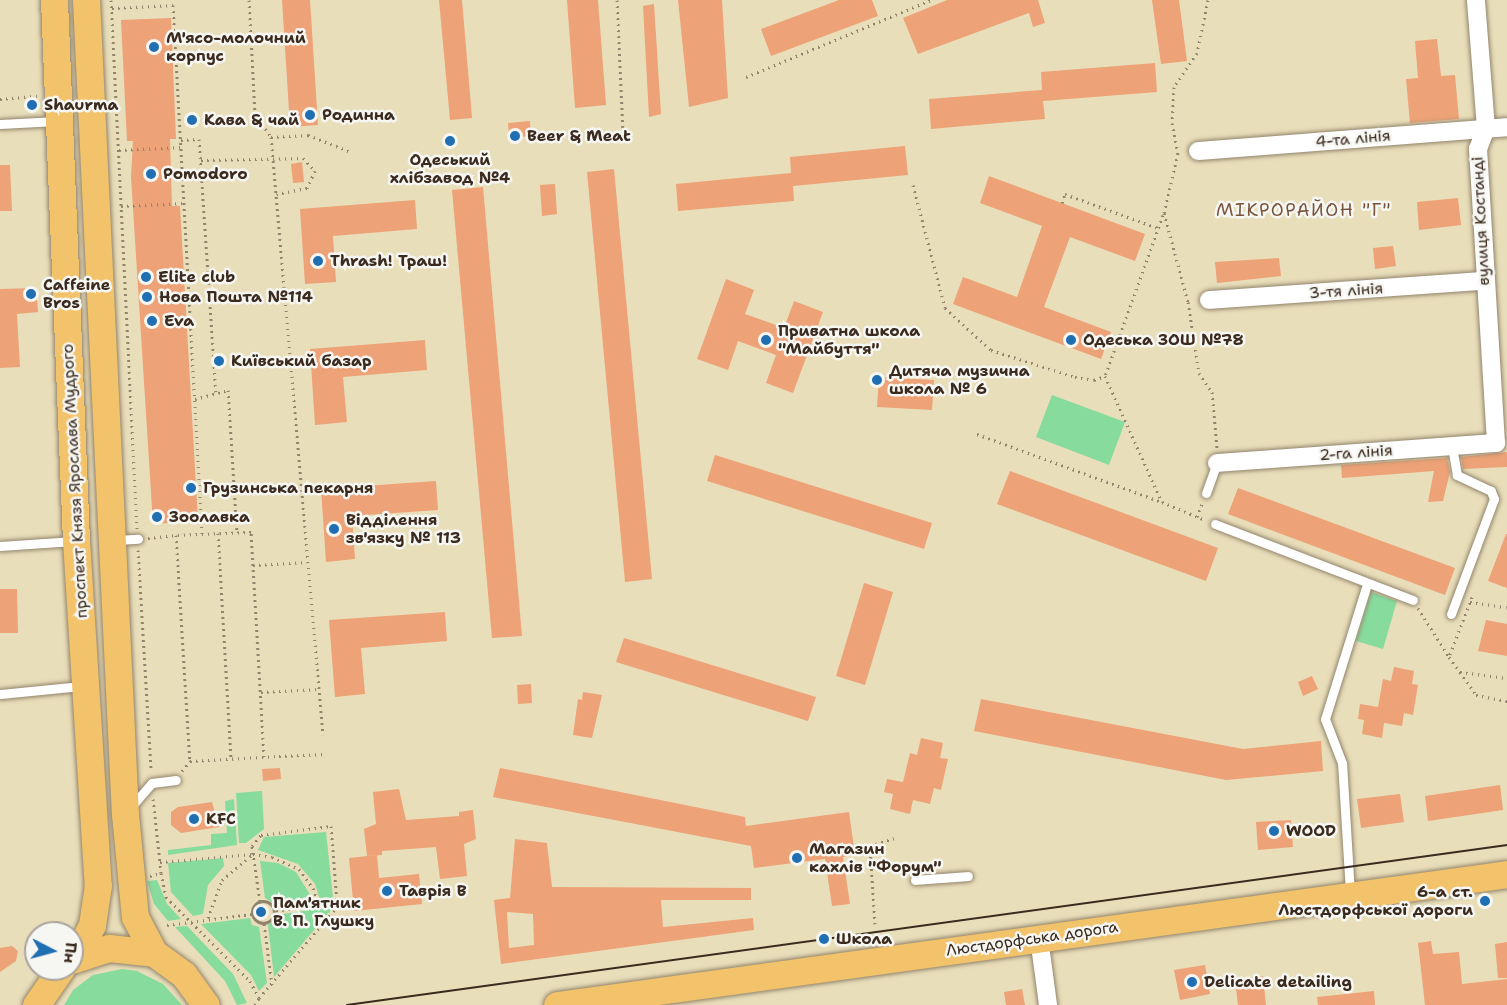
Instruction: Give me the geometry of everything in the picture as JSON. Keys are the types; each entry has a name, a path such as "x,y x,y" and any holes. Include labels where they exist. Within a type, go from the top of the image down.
{"main road":[{"name":"проспект Князя Ярослава Мудрого","path":"54,0 76,540 98,890 92,925 84,938"},
{"name":"проспект Князя Ярослава Мудрого","path":"86,0 110,540 125,814 135,917 154,953"},
{"name":"Люстдорфська дорога","path":"557,1005 1507,874"},
{"path":"84,957 109,948 154,953 184,975 206,1005"},
{"name":"проспект Князя Ярослава Мудрого","path":"36,1005 55,981"}],"street":[{"name":"вулиця Костанді","path":"1476,0 1486,128 1478,149 1484,281 1496,443"},
{"name":"4-та лінія","path":"1198,151 1507,127"},
{"name":"3-тя лінія","path":"1209,300 1484,281"},
{"name":"2-га лінія","path":"1217,463 1496,443"},
{"path":"1039,938 1048,1005"}],"lane":[{"path":"0,124 59,108"},
{"path":"1451,614 1494,499 1491,491 1457,475 1452,446"},
{"path":"1206,493 1217,463"},
{"path":"1215,524 1413,600"},
{"path":"110,540 138,539"},
{"path":"0,546 76,540"},
{"path":"1350,895 1342,763 1325,719 1367,584"},
{"path":"0,694 85,686"},
{"path":"125,814 152,783 176,780"},
{"path":"915,880 968,876"}],"path":[{"path":"111,0 138,539 152,783 159,862 166,897 250,981 259,998"},
{"path":"249,0 255,114 271,136 277,194 322,735"},
{"path":"617,0 623,134"},
{"path":"746,77 931,0"},
{"path":"1162,502 1105,376 1164,213 1178,153 1172,123 1174,87 1197,52 1208,0"},
{"path":"112,8 173,5 202,534"},
{"path":"0,99 59,108"},
{"path":"271,136 308,135 351,153"},
{"path":"181,140 199,140 216,392 213,397 195,399"},
{"path":"119,150 181,147"},
{"path":"201,160 303,158 315,171 307,188 277,194"},
{"path":"913,185 945,308 992,350 1075,377 1094,380 1105,376"},
{"path":"1062,203 1065,194 1158,228"},
{"path":"121,206 184,203"},
{"path":"1164,213 1188,302 1199,372 1212,392 1217,463"},
{"path":"216,392 228,390 237,532"},
{"path":"977,434 1162,502 1215,524"},
{"path":"138,539 251,532 264,757"},
{"path":"218,533 231,759"},
{"path":"176,535 190,761 324,754"},
{"path":"253,565 307,562"},
{"path":"1449,657 1474,591"},
{"path":"1413,600 1476,695 1507,701"},
{"path":"1470,602 1507,608"},
{"path":"1460,672 1507,678"},
{"path":"261,692 318,689"},
{"path":"252,914 260,901 252,846 261,835 331,826 337,902 255,1005"},
{"path":"875,924 870,846 894,838"},
{"path":"159,862 254,854 272,857 298,869 313,888 319,905"},
{"path":"208,919 211,901 222,880 254,854"},
{"path":"142,878 162,873"},
{"path":"252,914 255,920 264,924 271,921 274,911 269,903 260,901"},
{"path":"274,911 337,902"},
{"path":"167,925 252,914"},
{"path":"264,924 272,984"}],"green space":[{"path":"1052,395 1125,422 1109,465 1036,437"},
{"path":"1371,592 1397,601 1383,649 1356,641"},
{"path":"262,791 264,829 246,843 239,843 236,793"},
{"path":"234,799 237,845 168,855 168,850 211,845 211,834 227,833 225,801"},
{"path":"326,832 333,898 320,900 315,884 298,864 258,850 264,837"},
{"path":"223,858 224,866 208,885 203,914 193,916 171,892 168,863"},
{"path":"260,861 278,863 296,872 314,901 276,905 265,898"},
{"path":"157,880 167,904 181,919 168,921 154,904 147,881"},
{"path":"330,907 331,910 274,977 268,925 276,915"},
{"path":"250,918 252,925 259,927 267,983 259,991 251,975 201,924"},
{"path":"187,926 233,974 247,1003 237,1005 225,981 175,927"},
{"path":"122,969 137,971 163,984 182,1005 64,1005 73,990 93,975"}],"building":[{"path":"282,0 310,0 318,125 290,127"},
{"path":"439,0 462,0 472,118 450,120"},
{"path":"567,0 598,0 606,105 575,108"},
{"path":"678,0 722,0 728,98 689,107"},
{"path":"839,0 872,0 878,16 771,56 761,29"},
{"path":"947,0 1038,0 1045,23 1033,27 1029,13 918,54 903,18"},
{"path":"1152,0 1179,0 1187,61 1161,64"},
{"path":"654,4 661,114 649,117 643,6"},
{"path":"171,18 176,139 170,139 172,206 180,206 198,521 153,524 131,177 133,141 127,141 121,20"},
{"path":"1437,39 1441,76 1455,75 1459,119 1410,123 1406,79 1418,78 1415,41"},
{"path":"1155,63 1157,92 1043,101 1045,119 931,129 929,99 1042,90 1041,72"},
{"path":"530,121 531,136 509,138 508,123"},
{"path":"905,146 908,175 793,186 794,201 678,211 676,184 791,173 790,157"},
{"path":"302,162 304,182 293,183 291,164"},
{"path":"0,165 10,165 12,211 0,211"},
{"path":"614,169 652,579 625,582 587,172"},
{"path":"989,176 1145,234 1135,261 1070,237 1044,307 1111,332 1101,359 953,304 963,277 1017,297 1042,226 980,203"},
{"path":"555,184 557,214 542,216 540,185"},
{"path":"483,187 522,636 492,638 452,190"},
{"path":"1458,198 1461,225 1419,230 1417,202"},
{"path":"415,200 417,229 333,236 336,282 305,284 300,209"},
{"path":"1393,246 1396,266 1375,269 1373,248"},
{"path":"1279,258 1281,276 1217,283 1215,262"},
{"path":"726,279 754,290 745,314 784,328 794,301 823,312 793,393 766,383 776,355 738,341 728,370 697,359"},
{"path":"36,288 38,312 17,314 20,367 0,368 0,289"},
{"path":"425,340 427,370 343,377 347,422 315,425 310,349"},
{"path":"879,377 934,380 932,410 877,407"},
{"path":"1507,452 1507,467 1463,469 1461,457"},
{"path":"715,455 932,523 924,549 707,481"},
{"path":"1447,458 1450,472 1443,501 1428,502 1434,471 1342,478 1341,465"},
{"path":"1010,471 1218,548 1206,581 997,504"},
{"path":"436,481 438,510 352,516 355,559 326,562 321,489"},
{"path":"1238,488 1455,568 1445,595 1228,514"},
{"path":"1507,534 1507,588 1488,581"},
{"path":"864,583 893,592 865,685 836,676"},
{"path":"0,589 17,589 18,633 0,633"},
{"path":"445,612 447,641 361,648 365,694 335,697 329,620"},
{"path":"1486,620 1507,624 1507,656 1478,651"},
{"path":"624,638 816,697 808,721 616,662"},
{"path":"1394,667 1414,671 1412,684 1418,685 1413,715 1404,713 1402,726 1384,723 1382,738 1362,734 1364,720 1358,719 1360,704 1378,707 1383,679 1391,681"},
{"path":"1312,676 1318,689 1303,696 1298,682"},
{"path":"531,684 532,703 518,704 517,685"},
{"path":"583,692 602,695 592,738 573,735 578,699 582,700"},
{"path":"981,699 1243,749 1321,741 1323,771 1226,780 974,731"},
{"path":"921,738 943,743 940,758 948,759 941,790 934,788 930,804 913,800 910,814 890,809 893,794 884,792 887,779 903,782 910,753 917,755"},
{"path":"280,768 281,779 263,781 262,769"},
{"path":"500,768 745,817 746,826 849,812 855,855 843,857 850,904 832,906 825,859 754,868 751,846 493,797"},
{"path":"1500,785 1503,810 1428,821 1425,796"},
{"path":"399,789 406,820 459,816 459,812 473,810 476,839 464,844 467,876 440,879 436,847 382,851 382,855 367,856 364,829 376,824 373,792"},
{"path":"1400,794 1404,822 1361,828 1357,799"},
{"name":"KFC","path":"212,802 219,827 181,833 171,825 171,812 178,807"},
{"name":"WOOD","path":"1291,820 1293,847 1258,850 1256,822"},
{"path":"515,839 547,843 552,887 751,888 751,900 661,900 663,927 753,918 754,930 501,964 494,900 510,898","holes":["507,912 533,914 534,945 509,948"]},
{"name":"Таврія В","path":"377,855 379,878 419,874 422,904 354,911 349,858"},
{"path":"1431,941 1433,954 1459,952 1462,984 1507,979 1507,1005 1425,1005 1418,943"},
{"path":"1507,942 1507,978 1498,978 1495,944"},
{"path":"12,946 18,951 16,961 0,972 0,948"},
{"name":"Delicate detailing","path":"1205,965 1210,994 1180,1000 1174,970"},
{"path":"1263,976 1266,1005 1238,1005 1235,980"},
{"path":"1022,989 1025,1005 1006,1005 1004,992"},
{"path":"1374,991 1375,1005 1318,1005 1317,997"}],"tram line":[{"path":"347,1005 1507,845"}],"place":[{"name":"М'ясо-молочний корпус","path":"154,47"},
{"name":"Shaurma","path":"32,105"},
{"name":"Родинна","path":"310,115"},
{"name":"Кава & чай","path":"192,120"},
{"name":"Beer & Meat","path":"515,136"},
{"name":"Одеський хлібзавод №4","path":"450,141"},
{"name":"Pomodoro","path":"151,174"},
{"name":"Thrash! Траш!","path":"318,261"},
{"name":"Elite club","path":"146,277"},
{"name":"Caffeine Bros","path":"31,294"},
{"name":"Нова Пошта №114","path":"147,297"},
{"name":"Eva","path":"152,321"},
{"name":"Приватна школа \"Майбуття\"","path":"766,340"},
{"name":"Одеська ЗОШ №78","path":"1071,340"},
{"name":"Київський базар","path":"219,361"},
{"name":"Дитяча музична школа № 6","path":"877,380"},
{"name":"Грузинська пекарня","path":"191,488"},
{"name":"Зоолавка","path":"157,517"},
{"name":"Відділення зв'язку № 113","path":"334,529"},
{"name":"KFC","path":"194,819"},
{"name":"WOOD","path":"1274,831"},
{"name":"Магазин кахлів \"Форум\"","path":"797,858"},
{"name":"Таврія В","path":"387,891"},
{"name":"6-а ст. Люстдорфської дороги","path":"1485,901"},
{"name":"Пам'ятник В. П. Глушку","path":"261,912"},
{"name":"Школа","path":"824,939"},
{"name":"Delicate detailing","path":"1192,982"}],"district":[{"name":"МІКРОРАЙОН \"Г\"","path":"1304,210"}]}
